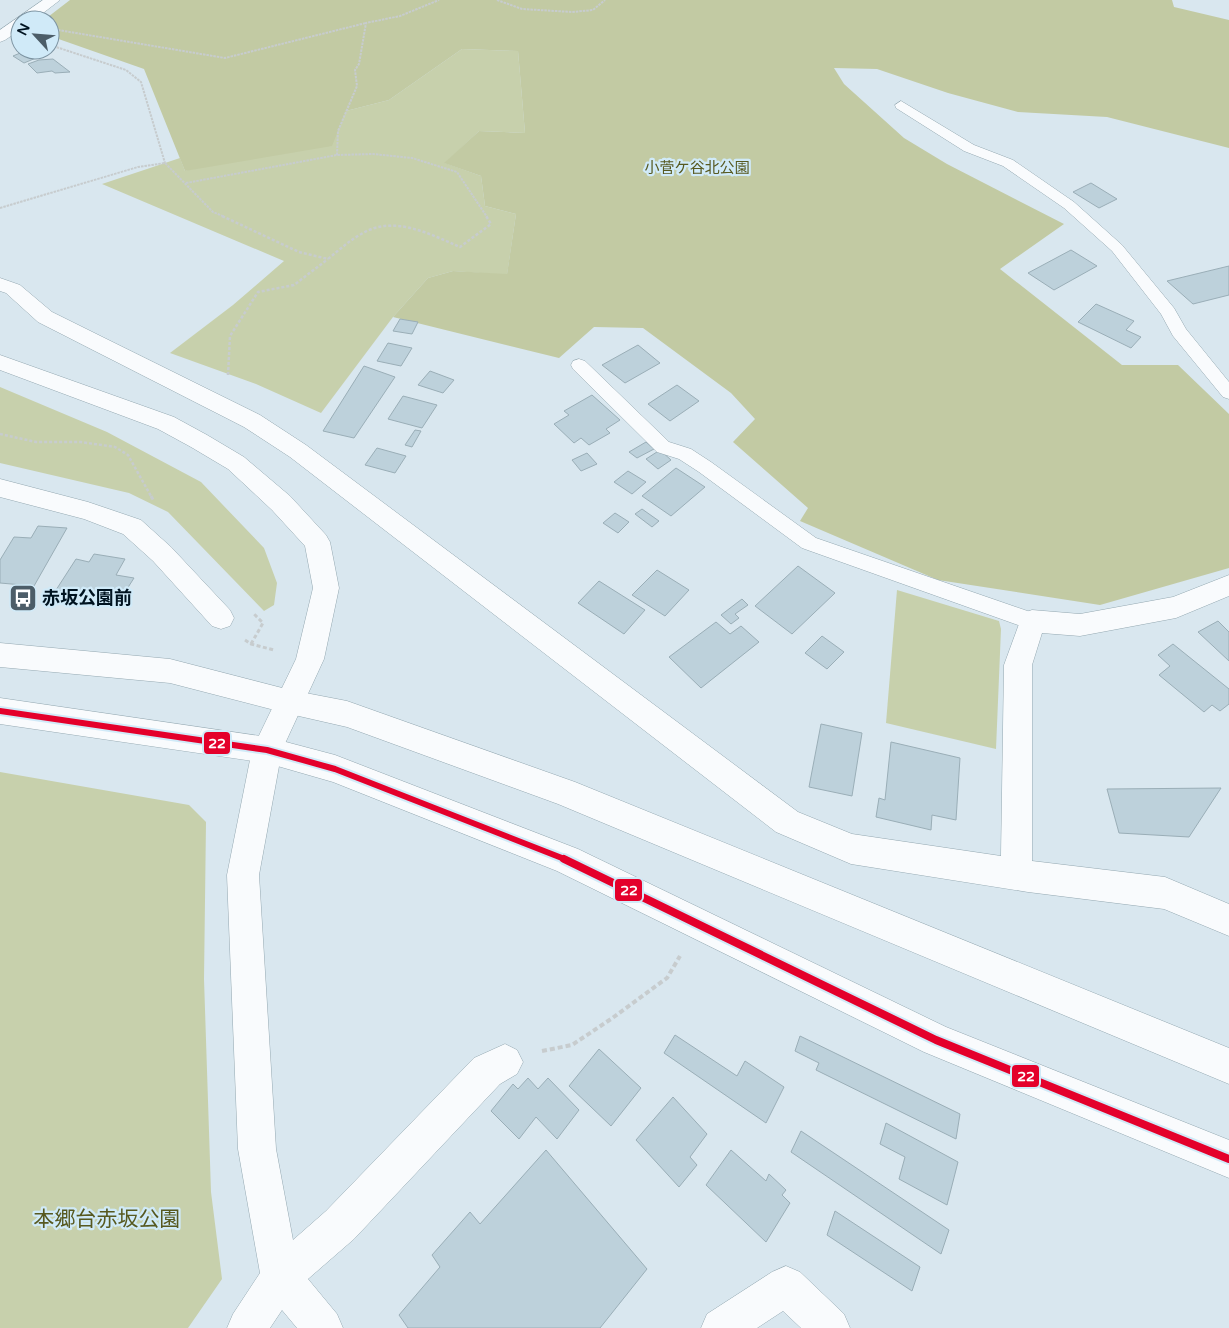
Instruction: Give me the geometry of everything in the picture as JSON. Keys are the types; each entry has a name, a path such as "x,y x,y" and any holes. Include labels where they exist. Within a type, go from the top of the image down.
{"street":[{"path":"38,10 53,0"},
{"path":"0,284 13,289 45,318 252,421 298,452 787,822 851,849 1016,874 1165,893 1229,920"},
{"path":"0,362 166,423 236,463 281,503 316,542 326,588 310,659 267,750 243,875 257,1149 280,1277 323,1328"},
{"path":"0,488 88,511 132,527 162,554 229,626"},
{"path":"0,496 25,496"},
{"path":"1016,874 1018,665 1032,621 1080,625 1176,607 1229,585"},
{"path":"0,655 170,671 290,702 348,714 564,792 1229,1066"},
{"path":"0,711 267,750 336,770 567,860 936,1040 1229,1159"},
{"path":"247,1328 280,1277 340,1225 488,1071 505,1062"},
{"path":"721,1328 786,1286 830,1328"}],"lane":[{"path":"901,105 969,148 1008,164 1069,205 1117,248 1168,312 1179,332 1229,393"},
{"path":"579,365 663,447 685,454 705,467 809,543 1032,621"}],"path":[{"path":"60,30 225,58 400,16 439,0"},
{"path":"497,0 522,9 572,12 593,10 605,0"},
{"path":"337,155 338,131 357,86 355,70 358,64 366,23"},
{"path":"60,48 126,70 141,82 165,162 213,212 299,252 328,260"},
{"path":"186,183 337,155 373,154 412,158 457,172 490,224 460,247 404,227 388,225 364,232 294,285 258,292 230,336 226,408"},
{"path":"0,208 138,167 165,162"},
{"path":"229,626 251,644 310,659"},
{"path":"543,1051 572,1045 611,1019 667,978 680,956"}],"green space":[{"name":"小菅ケ谷北公園","path":"70,0 1172,0 1174,7 1229,20 1229,148 1107,117 1018,112 948,93 877,69 834,68 844,84 904,138 947,164 1064,224 1000,269 1122,365 1178,365 1229,414 1229,568 1100,605 938,580 800,521 808,508 733,442 755,419 731,393 643,328 594,327 559,358 393,317 428,278 453,271 507,274 516,214 485,206 481,176 444,163 479,131 525,133 518,51 462,49 389,100 346,111 332,146 185,171 144,69 60,40 60,10 57,10"},
{"path":"462,49 518,51 525,133 479,131 445,163 481,176 485,206 516,214 507,275 453,271 428,278 393,317 321,413 256,384 170,353 233,305 284,261 102,184 180,158 185,171 346,111 389,100"},
{"path":"0,387 107,432 201,482 264,548 277,583 274,605 264,611 168,512 129,493 0,463"},
{"path":"897,590 999,621 1001,629 996,749 886,723"},
{"name":"本郷台赤坂公園","path":"0,772 189,805 206,822 204,979 211,1192 222,1279 188,1328 0,1328"}],"building":[{"path":"19,60 31,60 24,63"},
{"path":"39,60 54,60 70,72 55,73 52,71 37,73 28,64"},
{"path":"1091,183 1117,199 1099,208 1073,192"},
{"path":"1071,250 1097,266 1054,290 1028,273"},
{"path":"1229,266 1229,295 1193,304 1167,281"},
{"path":"1096,304 1134,321 1126,330 1141,337 1131,348 1078,322"},
{"path":"400,319 418,322 412,334 393,331"},
{"path":"388,343 412,348 401,366 377,361"},
{"path":"638,345 660,363 625,383 602,365"},
{"path":"364,366 395,377 354,438 323,431"},
{"path":"430,371 454,380 443,393 418,385"},
{"path":"677,385 699,401 670,421 648,404"},
{"path":"592,395 620,420 606,429 610,433 589,445 581,438 574,443 554,424 569,415 564,411"},
{"path":"403,396 437,405 422,428 388,419"},
{"path":"415,430 421,431 412,447 405,445"},
{"path":"646,442 654,449 637,458 629,452"},
{"path":"377,448 406,456 395,473 365,465"},
{"path":"660,450 671,460 658,469 646,459"},
{"path":"587,453 597,464 581,471 572,460"},
{"path":"676,468 705,487 671,516 642,496"},
{"path":"628,471 646,482 632,494 614,482"},
{"path":"642,509 659,521 652,527 635,514"},
{"path":"615,513 629,522 618,533 603,523"},
{"path":"38,526 67,528 34,586 0,583 0,560 14,537 31,538"},
{"path":"94,554 125,559 116,575 134,578 120,600 56,590 76,559 89,562"},
{"path":"798,566 835,593 792,634 755,606"},
{"path":"657,570 689,590 665,616 632,595"},
{"path":"599,581 645,610 624,634 578,603"},
{"path":"742,599 748,605 735,614 739,618 731,624 721,615"},
{"path":"1218,621 1229,632 1229,661 1198,632"},
{"path":"716,622 730,634 741,626 759,642 701,688 669,657"},
{"path":"822,636 844,652 827,669 805,653"},
{"path":"1173,644 1229,689 1229,704 1220,711 1212,705 1204,712 1159,675 1170,666 1158,655"},
{"path":"821,724 862,733 852,796 809,787"},
{"path":"891,742 960,758 956,820 932,815 931,830 876,817 879,798 885,800"},
{"path":"1221,788 1189,837 1119,833 1107,789"},
{"path":"675,1035 737,1076 745,1061 784,1087 766,1123 664,1053"},
{"path":"800,1036 960,1114 956,1139 816,1070 819,1063 795,1051"},
{"path":"599,1049 641,1088 611,1126 569,1086"},
{"path":"528,1078 538,1089 548,1078 579,1110 557,1139 536,1117 519,1139 491,1111 513,1084 518,1089"},
{"path":"673,1097 707,1134 690,1157 697,1165 679,1187 636,1140"},
{"path":"886,1123 958,1162 947,1205 899,1179 905,1157 880,1144"},
{"path":"801,1131 949,1230 941,1254 791,1152"},
{"path":"546,1150 647,1269 600,1328 408,1328 399,1315 440,1267 432,1255 470,1212 480,1224"},
{"path":"731,1150 766,1181 769,1174 786,1190 782,1195 790,1203 766,1242 706,1185"},
{"path":"835,1211 920,1267 912,1291 827,1235"}],"transit line":[{"name":"22","path":"0,711 267,750 335,769 567,860 936,1040 1229,1159"}],"place":[{"name":"赤坂公園前","path":"23,598"}]}
